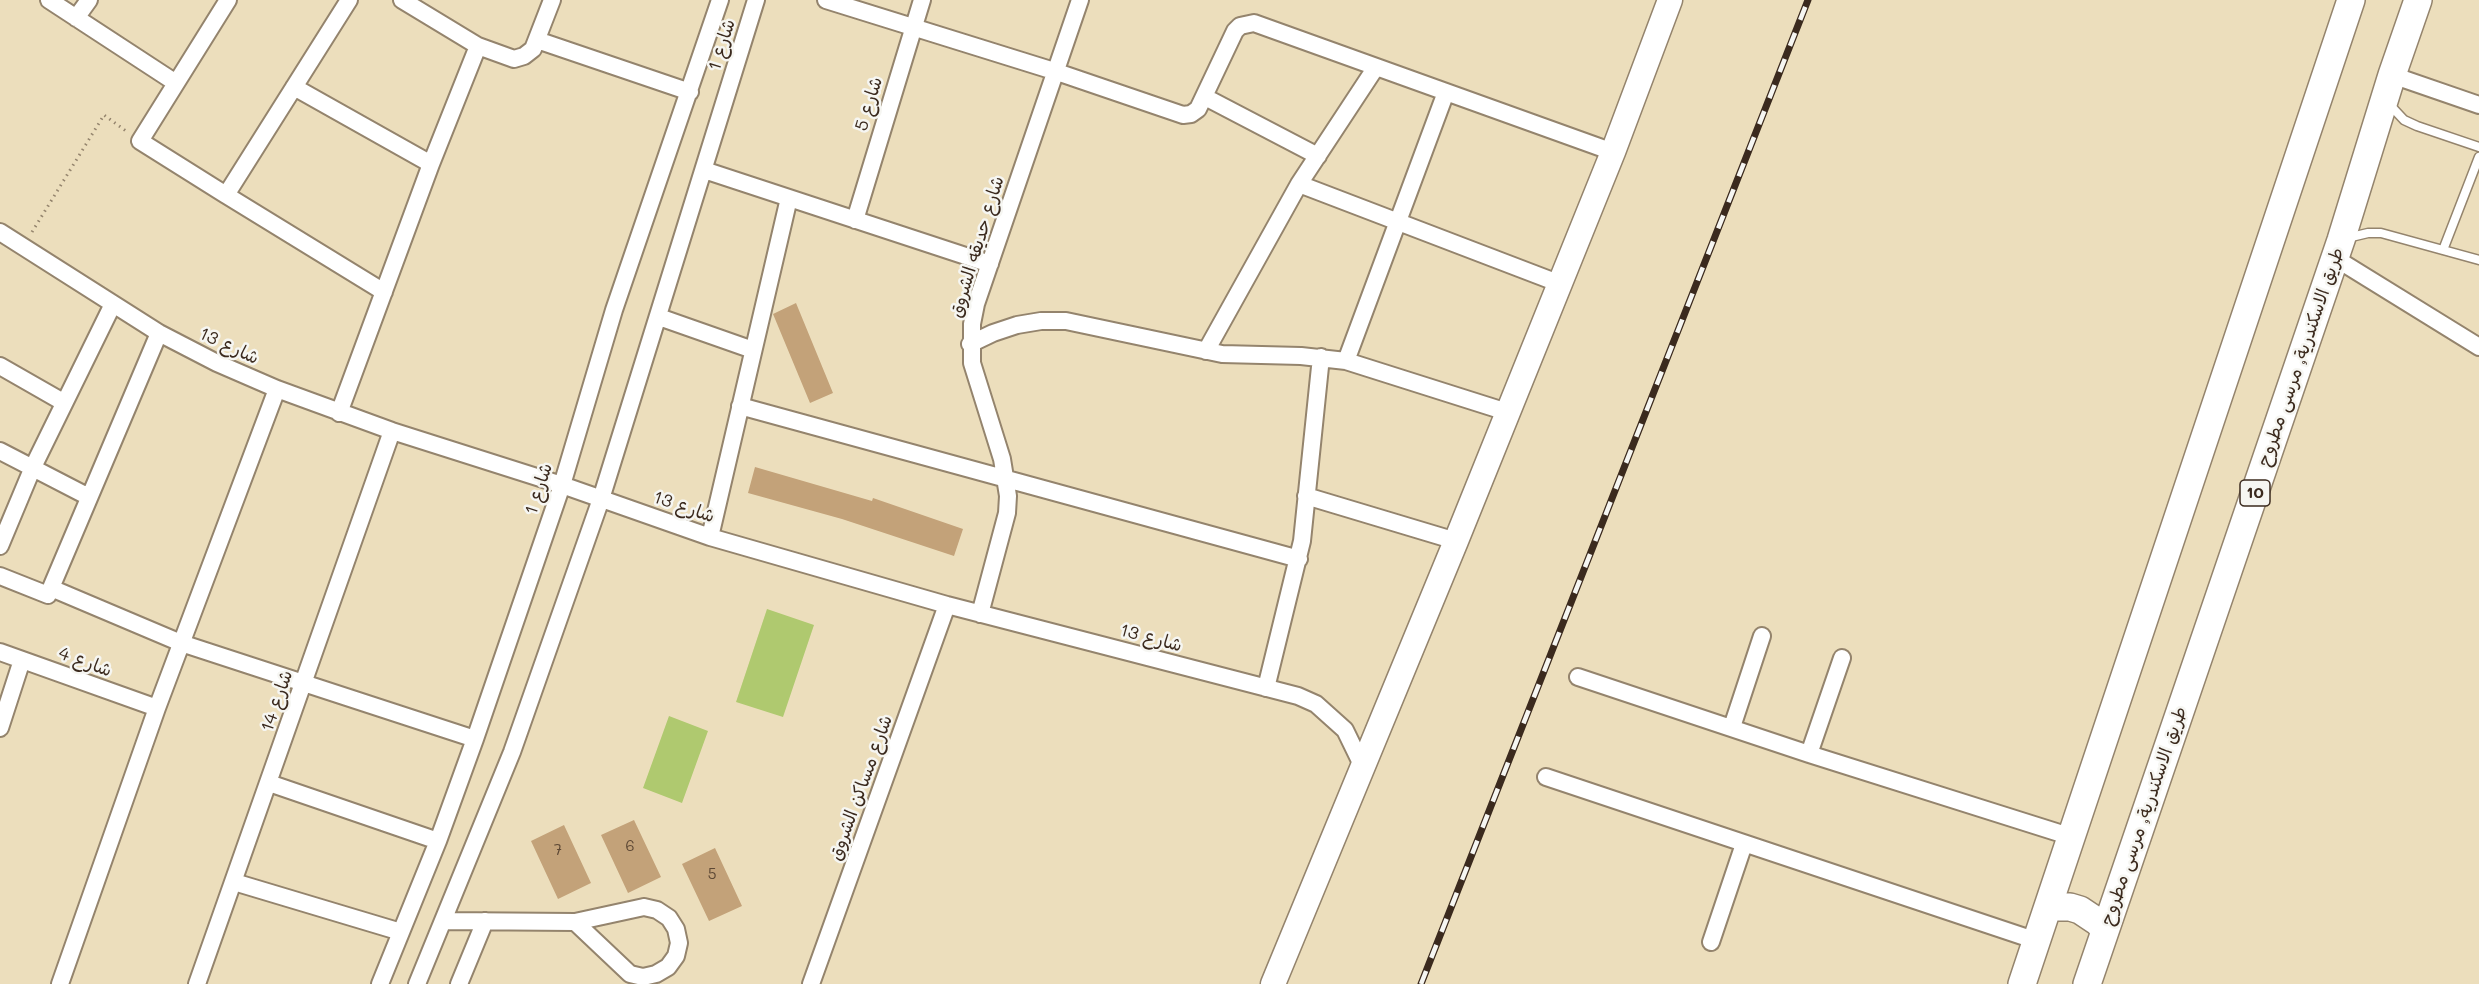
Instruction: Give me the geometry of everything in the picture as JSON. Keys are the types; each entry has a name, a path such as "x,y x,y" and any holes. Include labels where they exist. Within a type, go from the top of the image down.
{"main road":[{"path":"2022,984 2350,0"},
{"name":"طريق الاسكندرية, مرسى مطروح","path":"2087,984 2338,249 2388,86 2418,0"},
{"path":"2049,907 2070,907 2080,910 2098,922 2105,930"}],"street":[{"path":"49,0 176,83"},
{"path":"76,18 89,0"},
{"path":"228,0 140,141 384,292"},
{"path":"226,195 349,0"},
{"path":"402,0 478,45 514,59 524,56 533,49 552,0"},
{"name":"شارع 1","path":"380,984 438,842 475,739 562,485 614,310 720,0"},
{"name":"شارع 1","path":"417,984 512,752 601,499 756,0"},
{"path":"826,0 1054,71 1183,115 1191,114 1198,109 1235,31 1248,23 1613,152"},
{"name":"شارع 5","path":"855,220 922,0"},
{"name":"شارع حديقه الشروق","path":"981,614 1007,513 1007,478 972,363 970,344 976,304 1080,0"},
{"path":"1273,984 1456,541 1558,283 1613,152 1670,0"},
{"path":"537,40 690,92"},
{"path":"339,413 431,164 478,45"},
{"path":"1206,351 1299,183 1376,67"},
{"path":"2388,86 2479,105"},
{"path":"294,87 431,164"},
{"path":"1346,361 1446,92"},
{"path":"1205,97 1318,156"},
{"path":"704,171 990,264"},
{"path":"1299,183 1558,283"},
{"path":"710,537 789,198"},
{"name":"شارع 13","path":"0,232 159,333 217,363 339,413 562,485 710,537 947,605 1298,696 1316,704 1332,716 1345,730 1363,766"},
{"path":"2338,249 2479,347"},
{"path":"0,546 63,402 113,304"},
{"path":"659,317 753,350"},
{"path":"970,344 1017,325 1041,321 1066,321 1222,354 1321,357 1346,361 1507,412"},
{"path":"0,576 48,595 159,333"},
{"path":"1266,688 1299,559 1321,357"},
{"path":"0,366 63,402"},
{"path":"60,984 157,708 277,388"},
{"path":"740,406 1299,559"},
{"name":"شارع 14","path":"198,984 392,431"},
{"path":"0,450 89,497"},
{"path":"1306,496 1456,541"},
{"path":"51,588 181,643 475,739"},
{"name":"شارع مساكن الشروق","path":"811,984 947,605"},
{"path":"1732,727 1762,636"},
{"name":"شارع 4","path":"0,651 157,708"},
{"path":"1809,754 1842,658"},
{"path":"0,728 22,660"},
{"path":"1578,677 1809,754 2072,837"},
{"path":"1546,777 2037,941"},
{"path":"269,783 438,842"},
{"path":"1711,942 1744,844"},
{"path":"234,882 401,932"},
{"path":"443,921 575,922 644,907 657,910 669,918 676,929 679,943 676,956 668,967 656,974 643,977 630,974 575,922"},
{"path":"459,984 484,921"}],"lane":[{"path":"2388,86 2404,120 2479,147"},
{"path":"2443,250 2479,157"},
{"path":"2338,249 2368,233 2381,233 2478,258"}],"path":[{"path":"23,247 104,115 140,141"}],"green space":[{"path":"767,609 814,625 783,717 736,702"},
{"path":"669,716 708,731 682,803 643,788"}],"building":[{"path":"796,303 833,393 810,403 773,314"},
{"path":"755,467 872,501 873,498 963,529 954,556 842,519 748,493"},
{"path":"634,820 661,877 628,893 601,835"},
{"path":"564,825 591,883 558,899 531,841"},
{"path":"715,848 742,906 709,921 682,864"}],"railway":[{"path":"1421,984 1808,0"}]}
